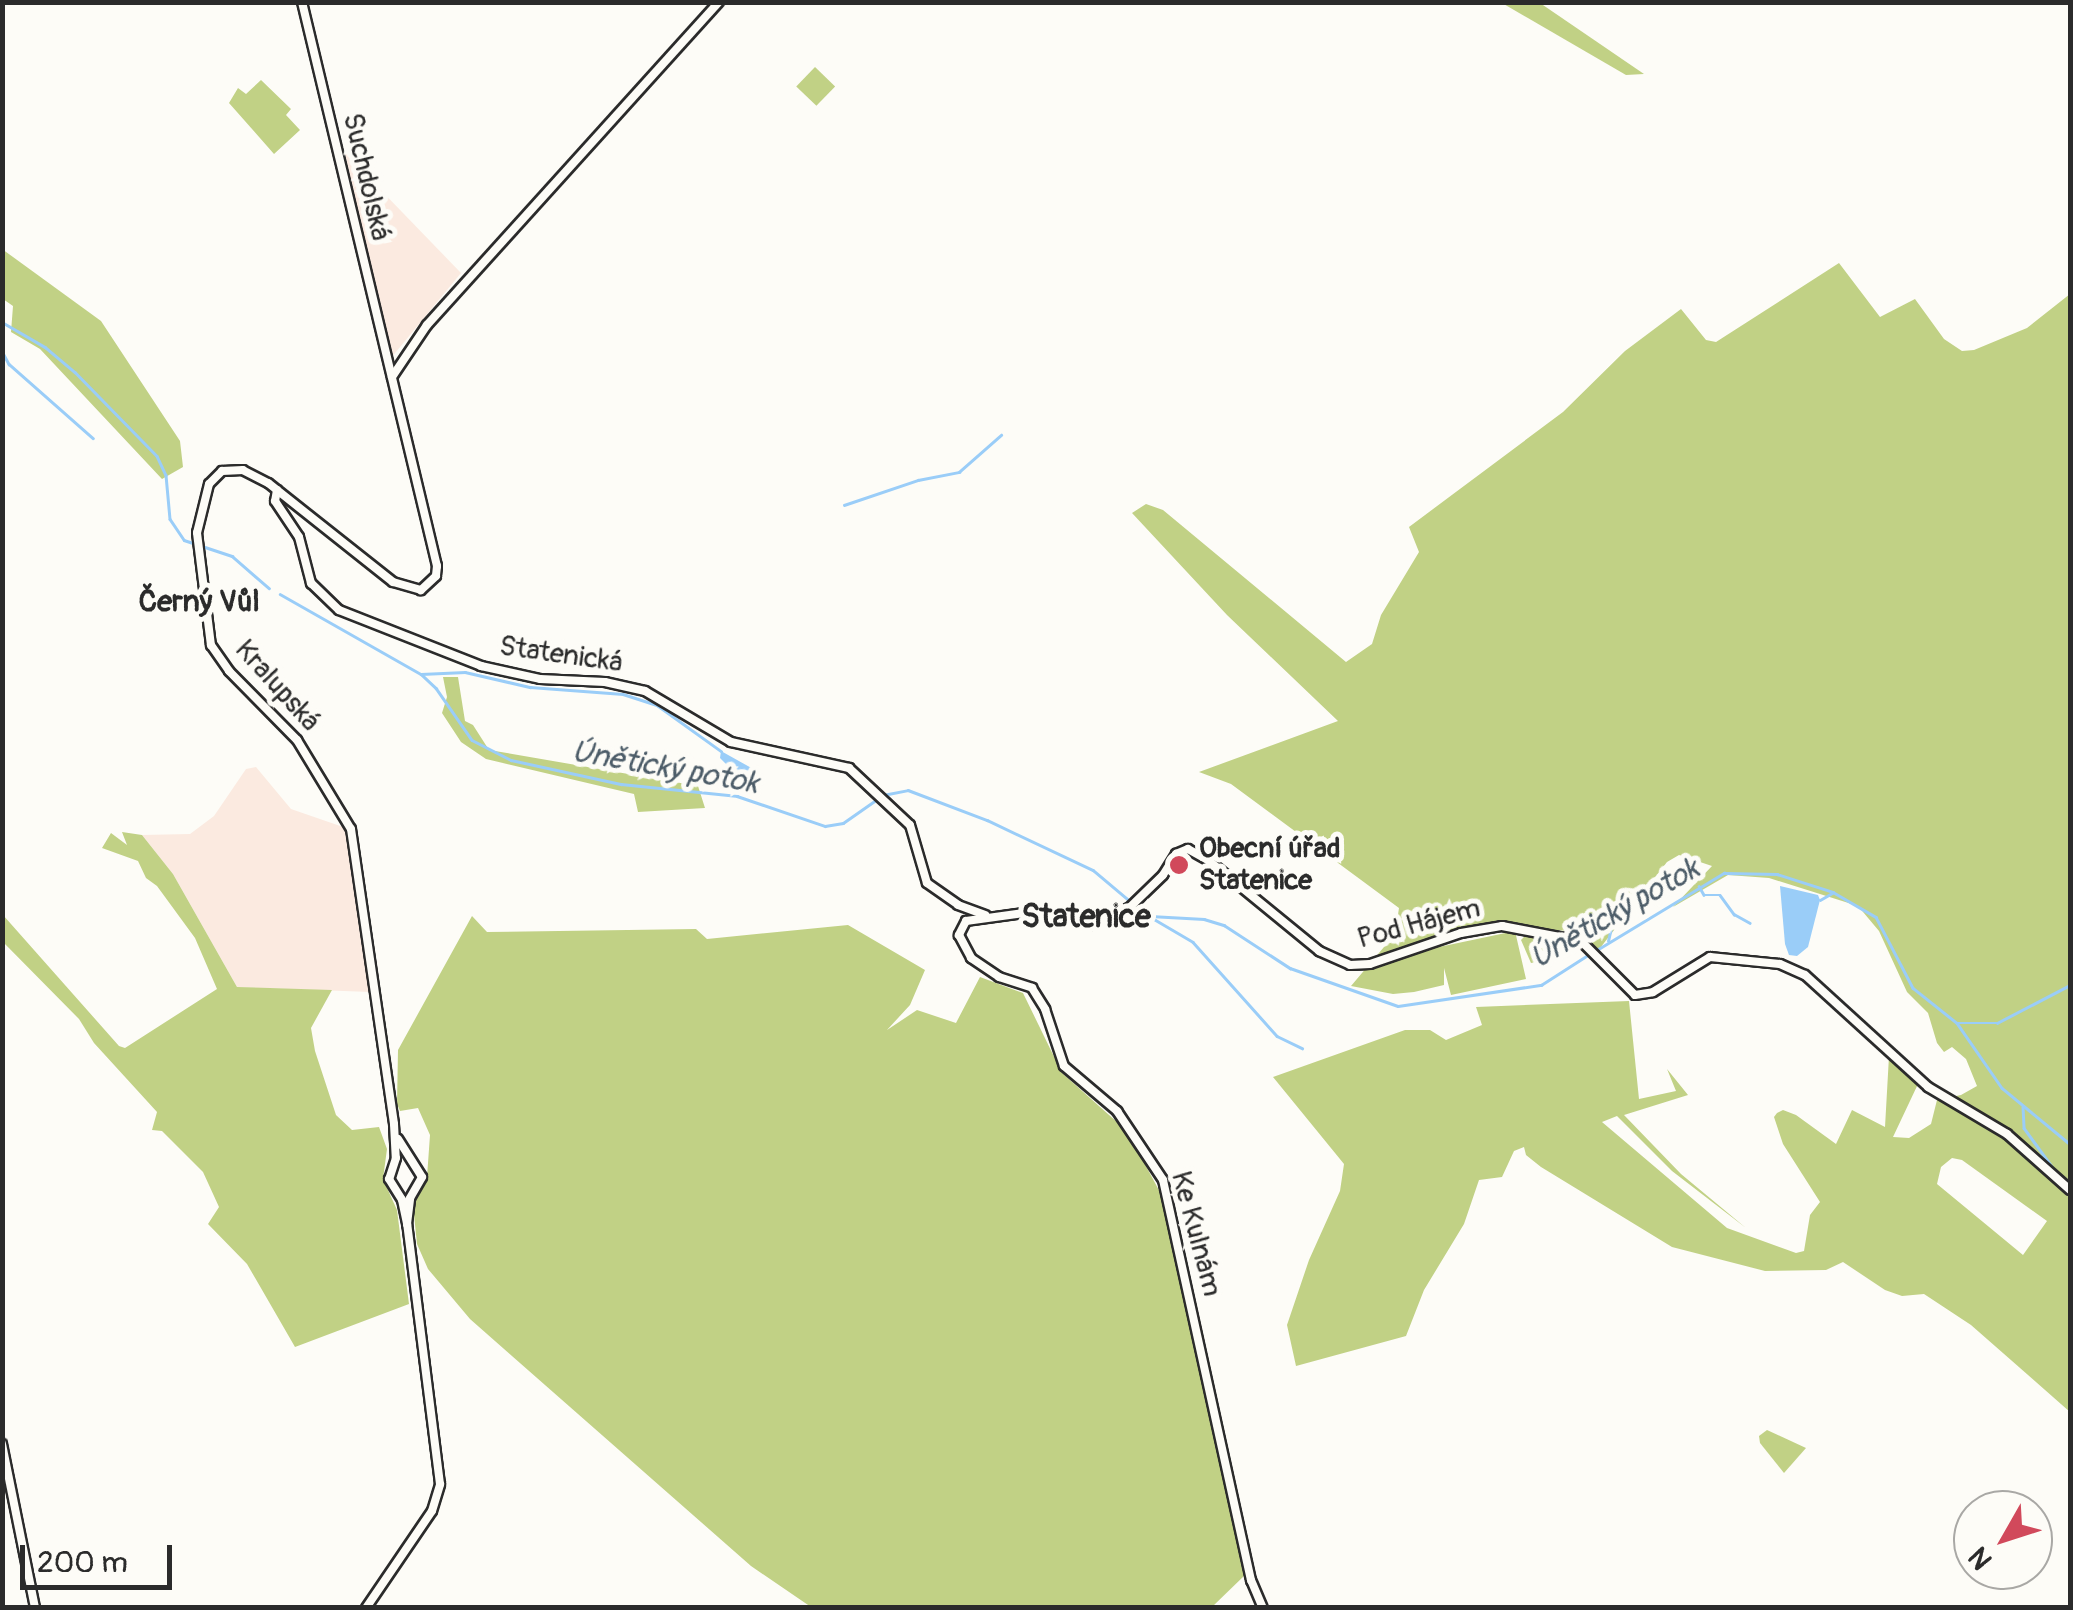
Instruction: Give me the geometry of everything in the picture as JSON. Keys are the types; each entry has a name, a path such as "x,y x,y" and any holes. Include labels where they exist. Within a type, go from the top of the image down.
{"street":[{"name":"Suchdolská","path":"302,2 387,362"},
{"path":"392,376 427,325 719,2"},
{"name":"Kralupská","path":"387,362 437,566 430,584 410,590 394,582 246,470 222,471 204,496 197,533 211,645 229,671 297,740 351,830 394,1124 395,1165"},
{"name":"Statenická","path":"277,490 274,501 299,536 311,583 321,597 347,614 481,666 540,679 605,682 644,691 731,742 840,765 877,792 910,825 924,879 958,906 986,915"},
{"name":"Pod Hájem","path":"1178,852 1190,850 1204,856 1316,949 1350,966 1370,964 1490,926 1570,938 1593,952 1628,992 1642,996 1710,957 1780,964 1802,972 1928,1087 2007,1134 2070,1190"},
{"name":"Statenická","path":"958,906 966,920 1038,911 1083,926 1129,908 1178,852"},
{"name":"Ke Kulnám","path":"966,920 959,935 962,946 984,969 1032,988 1044,1009 1064,1066 1116,1111 1162,1180 1251,1580 1263,1608"},
{"path":"394,1124 402,1151 422,1178 413,1193 407,1224"},
{"path":"366,1608 437,1501 440,1479 407,1224 389,1179 395,1165 412,1163"},
{"path":"396,1192 413,1193"},
{"path":"2,1444 36,1608"}],"shaded area":[{"path":"345,153 461,273 391,358 362,233"},
{"path":"256,767 291,809 346,828 371,992 237,987 173,874 142,835 190,834 214,816 246,769"}],"green space":[{"path":"1502,3 1540,3 1644,74 1626,75"},
{"path":"815,67 835,86 816,106 796,86"},
{"path":"261,80 291,109 286,115 300,130 274,154 229,103 238,88 246,94"},
{"path":"2,249 101,321 180,441 183,467 162,479 40,349 11,332 13,306 3,299"},
{"path":"1839,263 1880,317 1915,299 1944,339 1962,351 1974,350 2027,328 2070,294 2070,1412 1971,1325 1924,1294 1902,1296 1885,1290 1843,1262 1826,1270 1765,1271 1672,1247 1541,1167 1526,1155 1524,1147 1514,1151 1502,1177 1479,1180 1464,1224 1424,1290 1406,1336 1296,1366 1287,1325 1309,1260 1340,1191 1344,1164 1273,1077 1405,1030 1430,1030 1446,1040 1482,1025 1476,1007 1629,1001 1639,1099 1676,1091 1667,1069 1688,1095 1624,1115 1681,1174 1746,1228 1672,1171 1617,1116 1602,1122 1727,1228 1796,1253 1804,1251 1810,1215 1820,1202 1783,1144 1774,1117 1777,1113 1783,1110 1796,1115 1836,1144 1852,1110 1885,1127 1889,1056 1918,1084 1893,1137 1909,1138 1931,1124 1937,1100 1961,1095 1977,1086 1966,1059 1952,1047 1944,1052 1937,1043 1928,1013 1907,992 1879,931 1858,906 1769,878 1728,875 1673,907 1712,866 1679,855 1667,862 1597,952 1570,931 1498,926 1440,936 1439,947 1515,931 1526,979 1451,995 1444,968 1444,985 1414,992 1393,994 1351,986 1395,934 1399,908 1231,784 1199,772 1338,721 1227,615 1132,513 1146,504 1163,510 1346,662 1372,644 1381,615 1419,552 1409,527 1563,412 1625,351 1681,309 1706,340 1716,342","holes":["1952,1158 1962,1160 2047,1221 2023,1255 1937,1184 1941,1167"]},
{"path":"443,677 458,677 465,721 473,725 489,750 698,786 705,808 638,812 634,794 486,759 461,742 442,713 447,697"},
{"path":"122,832 142,835 173,874 237,987 332,990 311,1028 315,1051 336,1115 352,1130 379,1127 387,1149 383,1179 397,1210 409,1304 295,1347 247,1264 208,1224 219,1207 203,1172 162,1131 152,1130 157,1112 94,1043 79,1019 3,942 3,915 119,1046 125,1048 217,989 195,938 157,886 146,878 138,861 102,848 111,833 127,845"},
{"path":"472,916 487,932 696,929 707,939 848,925 925,970 910,1005 887,1030 917,1010 956,1023 980,977 1023,993 1062,1073 1127,1131 1161,1194 1245,1575 1212,1607 811,1607 751,1566 470,1319 428,1269 417,1244 413,1205 427,1177 430,1135 418,1108 400,1111 397,1104 398,1050"},
{"path":"1525,936 1554,940 1555,958 1531,963 1521,940"},
{"path":"1767,1430 1806,1448 1784,1473 1760,1443 1759,1436"}],"water":[{"path":"721,751 755,770 749,787 729,778 730,768 720,758"},
{"path":"1780,886 1818,895 1820,900 1808,947 1797,956 1789,955 1785,944"}],"waterway":[{"name":"Únětický potok","path":"2,322 45,347 75,372 157,456 166,475 170,519 184,540 232,556 269,588"},
{"path":"2,351 9,364 93,438"},
{"path":"844,505 918,480 959,472 1001,435"},
{"name":"Únětický potok","path":"280,594 421,674 436,688 472,740 511,760 621,784 737,796 825,826 843,823 876,800"},
{"path":"421,674 465,672 530,687 623,694 657,705 721,751"},
{"name":"Únětický potok","path":"883,795 908,790 987,820 1093,870 1130,901"},
{"name":"Únětický potok","path":"1595,951 1724,873 1777,874 1833,892 1876,917 1913,988 1957,1023 2002,1088 2070,1144"},
{"path":"1699,886 1704,895 1720,895 1734,914 1750,923"},
{"path":"1820,900 1832,893"},
{"name":"Únětický potok","path":"1136,907 1150,916 1204,919 1224,925 1290,968 1398,1006 1541,985 1588,955"},
{"path":"1154,919 1193,942 1277,1036 1302,1048"},
{"path":"1608,941 1611,928"},
{"path":"1957,1023 1997,1023 2070,985"},
{"path":"2023,1107 2024,1128 2056,1172 2070,1182"}],"place":[{"name":"Obecní úřad Statenice","path":"1179,865"}],"district":[{"name":"Černý Vůl","path":"199,602"},
{"name":"Statenice","path":"1086,917"}]}
